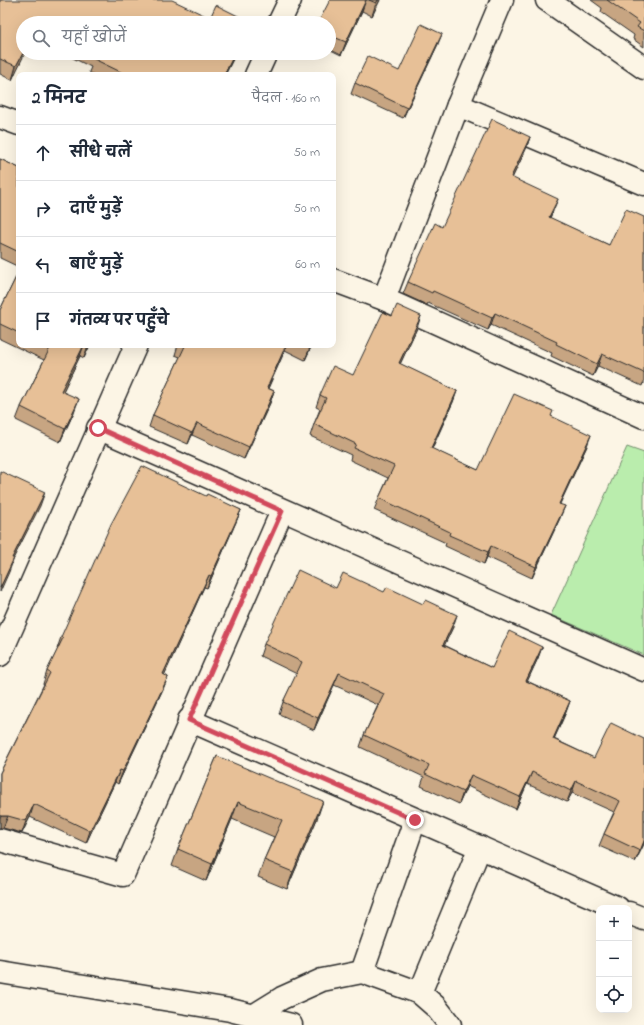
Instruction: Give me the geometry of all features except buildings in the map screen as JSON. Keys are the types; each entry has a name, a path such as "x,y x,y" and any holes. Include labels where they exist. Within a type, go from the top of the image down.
{"street":[{"path":"282,16 290,0"},
{"path":"384,299 458,105 502,0"},
{"path":"548,0 644,68"},
{"path":"257,72 263,60"},
{"path":"458,105 644,184"},
{"path":"0,117 16,123"},
{"path":"336,281 384,299 644,417"},
{"path":"0,655 98,428 135,348"},
{"path":"98,428 282,511 644,670"},
{"path":"0,840 122,875 282,511"},
{"path":"189,720 611,905"},
{"path":"362,972 415,820"},
{"path":"420,993 480,847"},
{"path":"632,914 644,919"},
{"path":"0,972 230,1010 291,1025"},
{"path":"253,1016 282,998 322,980 362,972 420,993 436,1007 450,1025"}],"green space":[{"path":"627,447 644,453 644,655 551,615"}],"route":[{"path":"98,428 282,511 189,720 415,820"}]}
